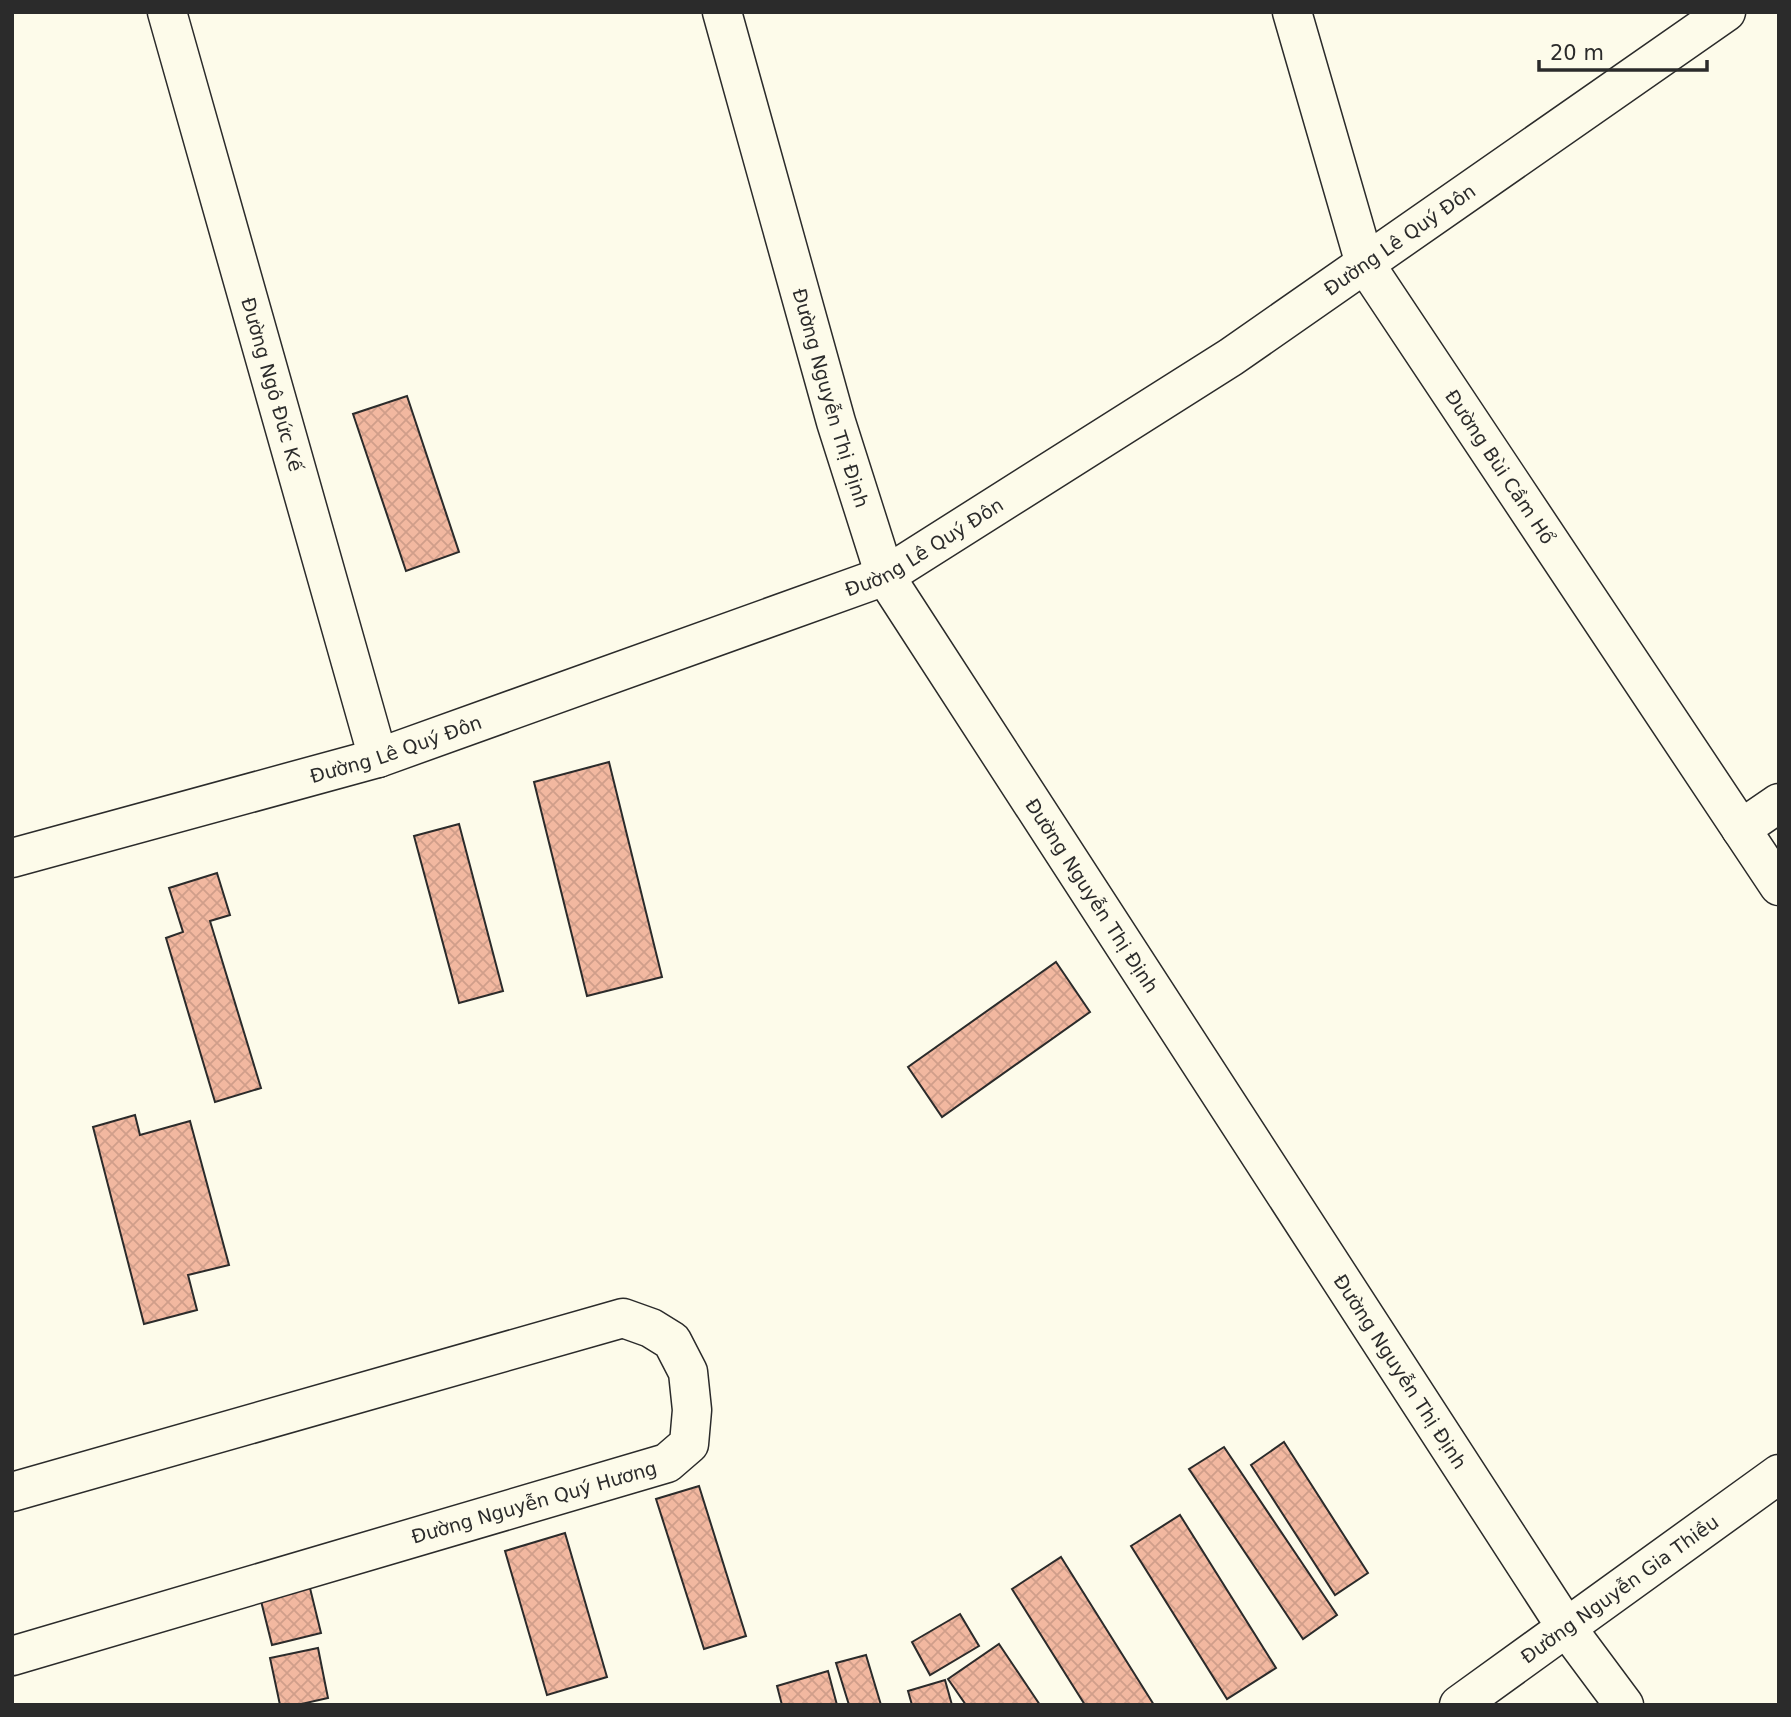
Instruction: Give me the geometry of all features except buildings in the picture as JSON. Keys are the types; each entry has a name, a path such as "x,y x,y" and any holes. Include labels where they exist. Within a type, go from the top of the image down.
{"street":[{"name":"Đường Ngô Đức Kế","path":"167,12 378,758"},
{"name":"Đường Nguyễn Thị Định","path":"722,12 836,422 885,576 1566,1627 1624,1705"},
{"name":"Đường Bùi Cầm Hổ","path":"1292,12 1365,264 1779,887"},
{"name":"Đường Lê Quý Đôn","path":"12,858 378,758 885,576 1231,357 1726,12"},
{"path":"1741,829 1779,803"},
{"name":"Đường Nguyễn Quý Hương","path":"12,1492 623,1318 651,1328 672,1341 688,1373 692,1410 689,1444 667,1463 12,1656"},
{"name":"Đường Nguyễn Gia Thiều","path":"1459,1705 1779,1475"}]}
